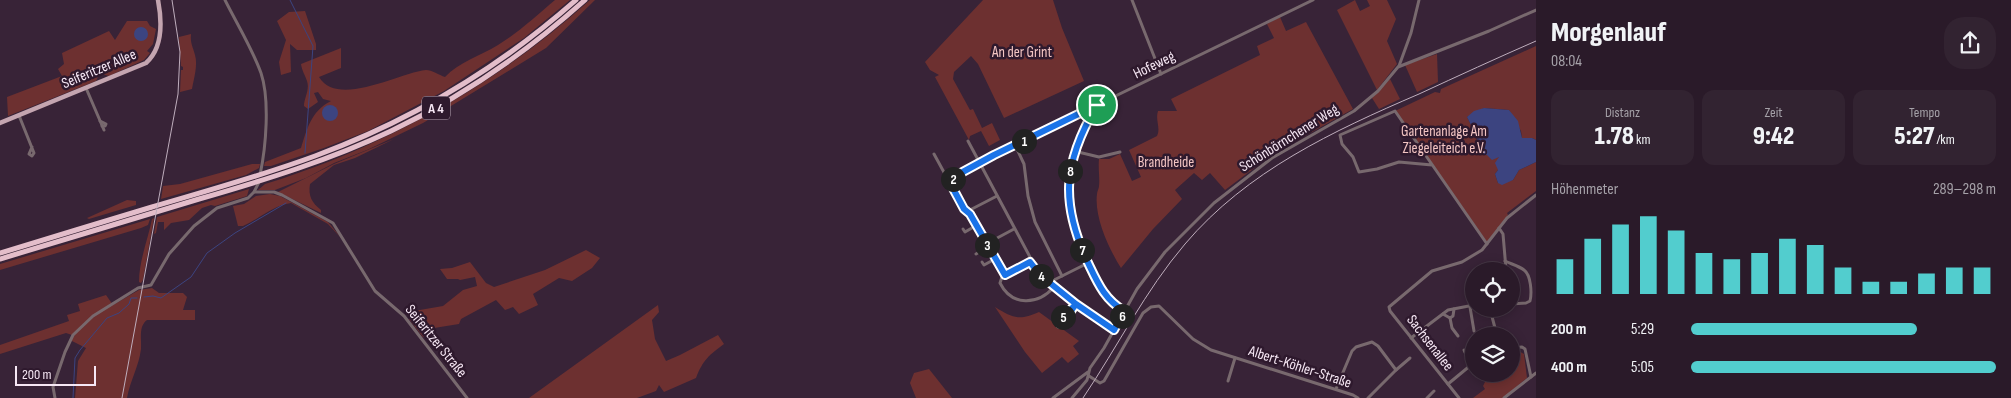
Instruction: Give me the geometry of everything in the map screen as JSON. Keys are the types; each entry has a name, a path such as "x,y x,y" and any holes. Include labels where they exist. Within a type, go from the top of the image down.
{"highway":[{"name":"A 4","path":"0,252 268,172 337,148 423,107 504,57 576,0"},
{"name":"A 4","path":"0,259 251,184 315,163 366,142 447,101 519,54 585,0"}],"main road":[{"name":"Seiferitzer Allee","path":"0,123 141,66 153,56 160,38 158,0"}],"street":[{"path":"54,398 53,387 65,352 73,335 82,325 138,288 151,285 169,254 194,226 217,208 241,202 254,192 262,170 266,106 261,74 226,0"},
{"path":"1132,0 1161,74"},
{"name":"Hofeweg","path":"948,179 1313,0"},
{"path":"1400,66 1419,0"},
{"name":"Schönbörnchener Weg","path":"1072,398 1089,374 1136,290 1165,252 1206,210 1272,158 1354,111 1378,91 1400,66 1489,31 1536,10"},
{"path":"86,88 103,128"},
{"path":"1097,105 1080,135 1074,151 1068,196 1075,231 1088,262 1105,296 1112,304 1124,311"},
{"path":"1432,165 1399,162 1359,172 1353,157 1342,144 1340,135 1395,111 1487,244"},
{"path":"19,116 32,147"},
{"path":"968,141 1030,257 1030,262 1040,275 1076,304 1114,330"},
{"path":"1015,145 1024,164 1031,209 1035,222 1062,276"},
{"path":"1074,151 1099,157 1120,152"},
{"path":"934,154 964,209 968,212 1005,275"},
{"name":"Seiferitzer Straße","path":"254,192 274,192 282,195 334,223 375,290 404,316 466,398"},
{"path":"968,212 997,196"},
{"name":"Sachsenallee","path":"1459,398 1390,310 1390,305 1432,272 1468,260 1487,244 1507,218 1536,196"},
{"path":"963,229 965,232 976,226"},
{"path":"1499,228 1503,234 1505,261"},
{"path":"976,254 1014,229"},
{"path":"982,262 984,265 995,259"},
{"path":"1030,262 1005,275 1001,280 1002,286 1009,295 1018,300 1029,301 1039,299 1054,287"},
{"path":"1052,281 1088,262"},
{"path":"1520,268 1527,274 1530,301 1520,303"},
{"path":"1069,313 1076,304"},
{"name":"Albert-Köhler-Straße","path":"1089,374 1100,383 1104,381 1143,313 1156,305 1163,308 1201,344 1211,350 1358,398"},
{"path":"1411,338 1442,314 1465,307"},
{"path":"1454,309 1453,316 1450,318 1452,328 1458,336"},
{"path":"1442,314 1450,318"},
{"path":"1336,390 1352,351 1356,347 1368,342 1376,343 1396,370"},
{"path":"1520,347 1524,349 1531,377"},
{"name":"Albert-Köhler-Straße","path":"1228,381 1236,358"},
{"path":"1368,398 1410,358"},
{"path":"1448,384 1465,370"},
{"path":"1053,398 1084,373 1089,374"},
{"path":"1504,398 1536,373"},
{"path":"1075,382 1080,387"},
{"path":"1427,398 1434,391"}],"green space":[{"path":"555,0 570,0 524,38 444,91 368,131 271,166 264,166 265,162 301,148 314,115 331,101 323,99 318,92 314,93 318,102 308,109 304,106 308,84 301,64 341,48 341,68 319,77 328,86 340,89 369,86 426,70 445,77 463,63 505,40"},
{"path":"590,0 595,0 546,48 423,123 367,150 334,163 306,178 275,190 258,190 265,184 353,152 437,110 477,86 516,59 554,31"},
{"name":"An der Grint","path":"983,0 1053,0 1062,28 1084,81 1004,118 978,64 971,56 954,72 953,79 970,110 973,109 982,128 992,123 1000,140 989,146 981,131 970,136 969,140 935,77 939,75 930,70 925,62"},
{"path":"1355,0 1360,11 1370,6 1367,0 1387,0 1396,19 1387,41 1397,64 1377,90 1337,10"},
{"path":"305,11 316,44 316,50 297,50 290,44 291,72 281,75 279,62 286,40 277,21 289,12"},
{"name":"Brandheide","path":"1280,17 1286,31 1306,22 1353,109 1273,154 1225,190 1210,173 1202,180 1194,173 1175,190 1182,199 1153,229 1121,268 1107,242 1100,223 1097,203 1099,159 1109,159 1120,154 1132,181 1141,177 1129,150 1157,136 1158,111 1177,111 1171,99 1260,55 1257,46 1274,38 1267,24"},
{"path":"127,21 147,21 150,26 156,29 153,44 147,51 150,53 144,60 109,76 99,75 96,81 8,116 7,97 62,76 58,69 64,64 62,53 109,31 115,40"},
{"path":"191,34 191,42 196,59 195,76 192,89 180,92 181,70 183,70 183,67 181,66 179,37"},
{"name":"Gartenanlage Am Ziegeleiteich e.V.","path":"1536,46 1536,140 1522,138 1521,131 1509,110 1484,108 1467,117 1476,135 1479,151 1499,157 1498,170 1495,174 1498,183 1513,180 1519,170 1536,162 1536,191 1507,213 1508,215 1487,242 1395,111 1435,92 1440,93 1441,89"},
{"path":"1437,54 1438,82 1417,92 1405,65"},
{"path":"1390,79 1400,99 1379,109 1372,98"},
{"path":"394,139 355,158 334,165 310,184 311,199 321,210 321,213 278,192 334,164"},
{"path":"252,164 260,164 259,168 246,175 161,199 163,186 180,184"},
{"path":"249,189 247,196 202,208 189,220 171,223 164,230 164,222 158,222 156,233 154,234 157,217"},
{"path":"270,194 280,196 328,222 342,239 328,224 291,203 273,209 243,226 238,226 233,206 244,204 256,196"},
{"path":"127,200 136,201 136,205 87,218"},
{"path":"154,218 141,283 139,282 139,274 142,258 152,219"},
{"path":"150,219 148,225 141,228 0,270 0,264"},
{"path":"586,250 600,258 592,268 572,281 559,278 533,294 538,305 519,314 513,307 505,310 496,300 461,319 459,324 434,328 423,337 409,319 409,313 443,306 463,290 477,286 475,277 460,280 447,279 440,269 452,268 470,262 486,283 494,287 545,270"},
{"path":"152,288 159,293 183,293 187,297 183,310 195,310 195,320 147,320 144,323 141,330 140,355 127,398 75,398 78,361 86,348 72,341 72,335 66,333 0,354 0,345 69,321 67,315 80,311 78,304 106,295 113,305 139,290"},
{"path":"658,305 659,312 652,320 655,339 666,361 718,335 724,344 707,358 696,378 664,392 659,385 656,391 637,398 529,398"},
{"path":"995,307 1016,317 1026,317 1039,312 1079,341 1073,346 1079,354 1068,363 1062,357 1042,373 1025,352"},
{"path":"1520,352 1524,354 1527,378 1503,398 1473,398 1485,389 1483,386 1485,382 1520,382"},
{"path":"929,369 952,398 916,398 910,383 914,373"}],"water":[{"path":"138,27 144,27 148,34 144,41 138,41 134,37 134,31"},
{"path":"330,105 336,107 338,113 336,119 330,121 324,119 322,113 324,107"},
{"path":"1484,108 1509,110 1518,121 1522,138 1536,140 1536,162 1519,170 1513,180 1502,185 1498,183 1495,174 1498,170 1495,163 1499,157 1492,160 1479,151 1476,135 1467,117 1474,111"}],"waterway":[{"path":"290,0 313,46 305,153"},
{"path":"144,297 153,296 161,298 191,277 207,253 235,233 286,203"},
{"path":"73,398 75,358 80,350 107,318 119,313 129,304 131,298 137,298"}],"railway":[{"path":"122,398 178,94 180,52 172,0"},
{"path":"1083,398 1144,300 1171,262 1209,218 1236,195 1264,174 1324,138 1536,41"}],"route":[{"path":"1097,105 994,155 949,181 1005,275 1030,262 1040,275 1076,304 1067,319 1063,324 1060,324 1060,321 1076,304 1114,330 1124,311 1112,304 1100,287 1075,231 1068,196 1074,151 1080,135 1097,105"}]}
